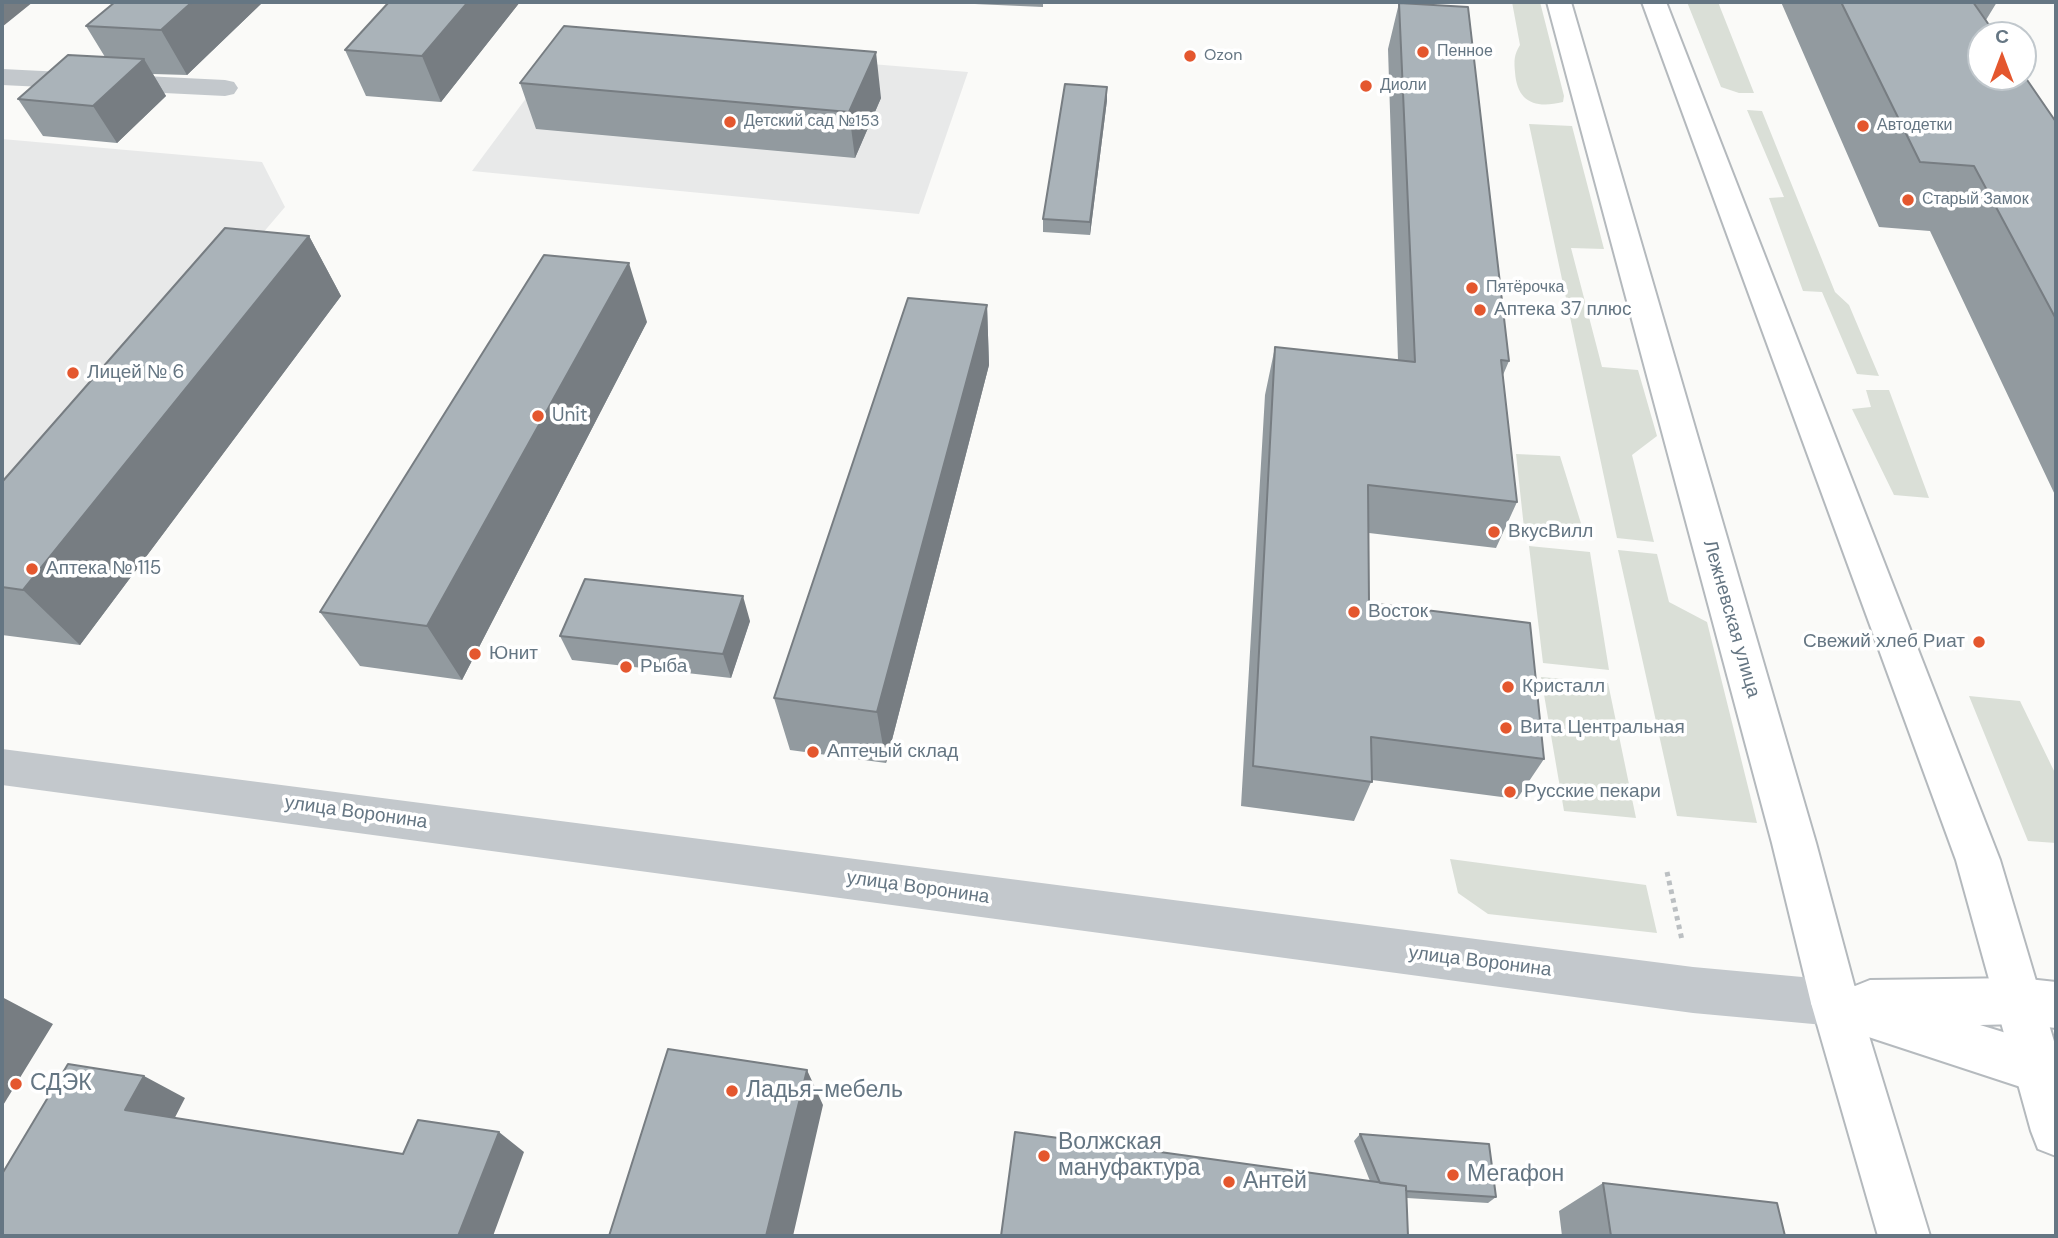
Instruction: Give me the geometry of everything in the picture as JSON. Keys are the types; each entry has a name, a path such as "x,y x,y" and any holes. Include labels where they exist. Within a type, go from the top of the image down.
{"main road":[{"name":"Лежневская улица","path":"1559,2 1794,843 1835,1003 1904,1236"},
{"path":"1654,2 1978,860 2038,1003 2056,1131"},
{"path":"1835,1003 2038,1003"},
{"path":"1835,1003 2047,1069"}],"street":[{"path":"2,77 225,88"},
{"name":"улица Воронина","path":"2,767 1693,990 1835,1003"}],"path":[{"path":"1667,872 1685,952"}],"shaded area":[{"path":"1512,2 1540,2 1564,96 1563,102 1536,103 1529,101 1519,90 1515,64 1520,45"},
{"path":"1687,2 1718,2 1754,93 1739,93 1721,87"},
{"name":"Детский сад №153","path":"570,39 968,72 919,214 472,171"},
{"path":"1747,110 1762,111 1835,292 1849,305 1879,376 1857,374 1822,292 1803,291 1769,198 1784,197"},
{"path":"1529,124 1572,126 1604,249 1571,248 1602,367 1638,370 1657,436 1632,455 1654,542 1617,538"},
{"name":"Лицей № 6","path":"2,139 262,162 285,207 2,539"},
{"path":"1866,390 1889,390 1929,498 1894,495 1852,409 1871,407"},
{"path":"1516,454 1560,456 1584,533 1524,528"},
{"path":"1529,546 1590,552 1609,670 1543,663"},
{"path":"1618,550 1657,554 1669,602 1707,622 1757,823 1677,816"},
{"path":"1541,677 1608,683 1636,818 1564,811"},
{"path":"1969,696 2020,701 2056,775 2056,843 2028,841"},
{"path":"1450,859 1646,885 1657,933 1488,914 1458,893"}],"building":[{"path":"115,2 192,2 161,30 86,26"},
{"path":"389,2 468,2 422,56 345,50"},
{"path":"1841,2 1973,2 1986,21 1967,21 1967,91 2035,91 2056,122 2056,319 1974,166 1920,162"},
{"path":"1399,3 1468,7 1509,361 1501,360 1517,502 1368,485 1369,603 1530,623 1544,759 1371,737 1372,782 1253,766 1275,347 1415,362"},
{"path":"564,26 876,52 849,112 520,83"},
{"path":"68,55 144,59 93,106 18,99"},
{"path":"1065,84 1107,87 1090,222 1043,219"},
{"path":"225,228 309,236 23,590 2,587 2,482"},
{"path":"544,255 629,263 427,626 320,612"},
{"path":"908,298 987,305 877,712 774,698"},
{"path":"585,579 743,596 723,654 560,636"},
{"path":"668,1049 807,1070 766,1236 609,1236"},
{"path":"68,1064 144,1076 125,1110 403,1154 418,1120 499,1132 458,1236 2,1236 2,1174"},
{"path":"1015,1132 1406,1186 1408,1236 1001,1236"},
{"path":"1360,1134 1489,1144 1496,1197 1406,1191 1406,1186 1380,1183"},
{"path":"1603,1183 1777,1203 1785,1236 1611,1236"}],"place":[{"name":"Пенное","path":"1423,52"},
{"name":"Ozon","path":"1190,56"},
{"name":"Диоли","path":"1366,86"},
{"name":"Детский сад №153","path":"730,122"},
{"name":"Автодетки","path":"1863,126"},
{"name":"Старый Замок","path":"1908,200"},
{"name":"Пятёрочка","path":"1472,288"},
{"name":"Аптека 37 плюс","path":"1480,310"},
{"name":"Лицей № 6","path":"73,373"},
{"name":"Unit","path":"538,416"},
{"name":"ВкусВилл","path":"1494,532"},
{"name":"Аптека № 115","path":"32,569"},
{"name":"Восток","path":"1354,612"},
{"name":"Свежий хлеб Риат","path":"1979,642"},
{"name":"Юнит","path":"475,654"},
{"name":"Рыба","path":"626,667"},
{"name":"Кристалл","path":"1508,687"},
{"name":"Вита Центральная","path":"1506,728"},
{"name":"Аптечый склад","path":"813,752"},
{"name":"Русские пекари","path":"1510,792"},
{"name":"СДЭК","path":"16,1084"},
{"name":"Ладья-мебель","path":"732,1091"},
{"name":"Волжская мануфактура","path":"1044,1156"},
{"name":"Мегафон","path":"1453,1175"},
{"name":"Антей","path":"1229,1182"}]}
